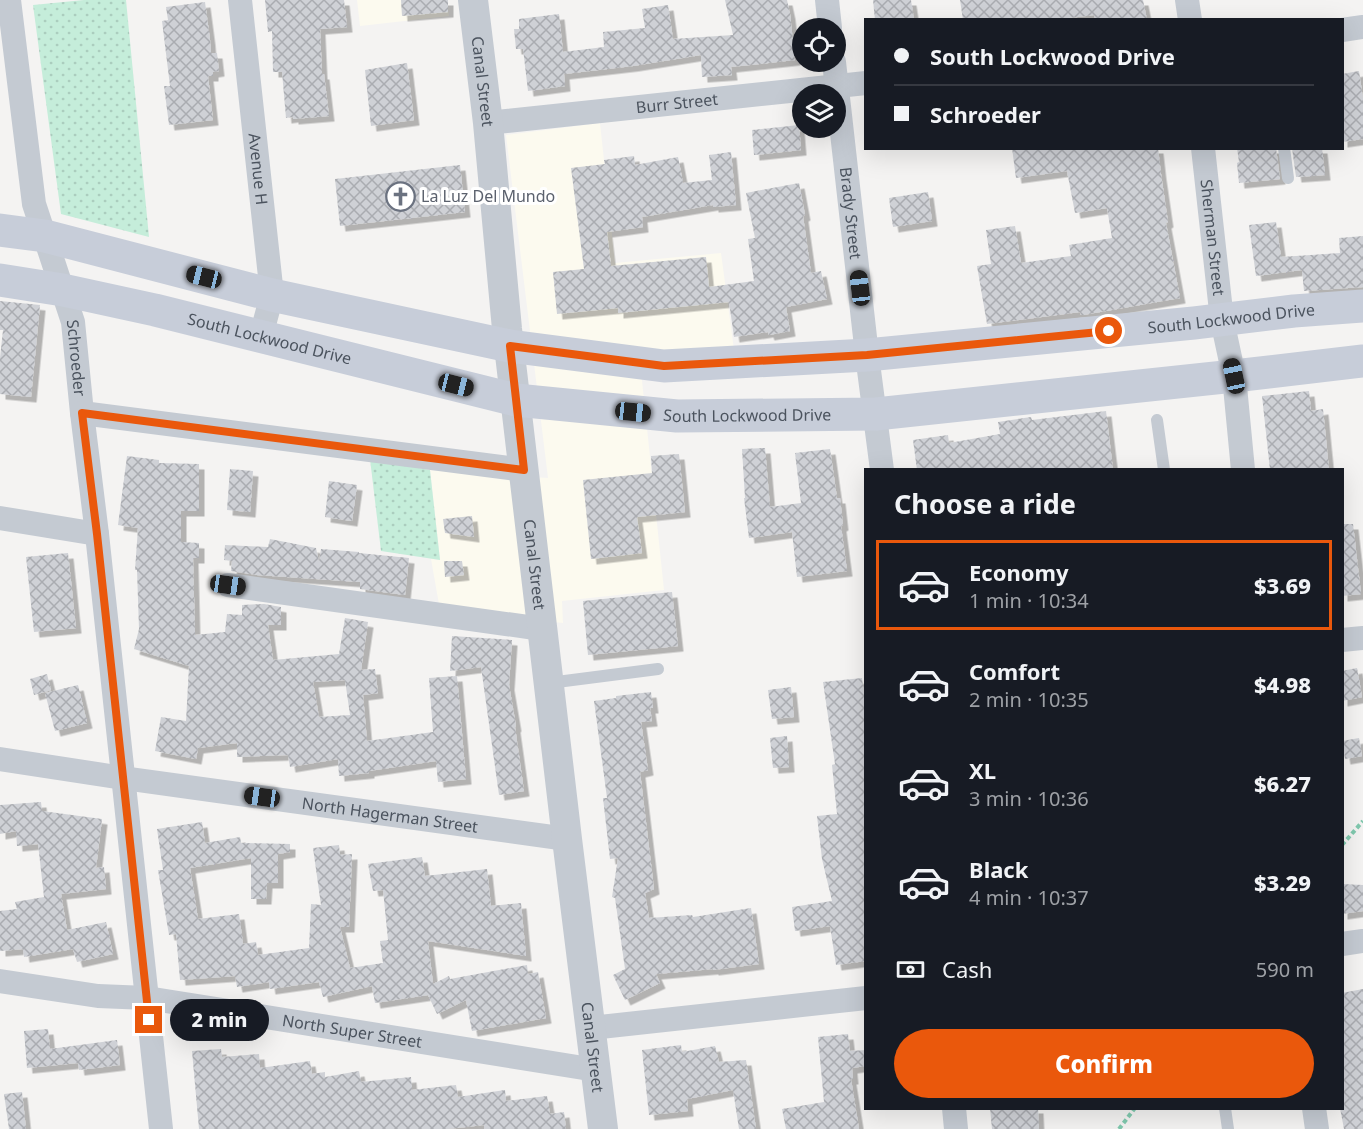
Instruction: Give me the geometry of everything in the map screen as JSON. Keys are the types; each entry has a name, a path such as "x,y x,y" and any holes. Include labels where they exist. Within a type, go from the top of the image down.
{"main road":[{"name":"South Lockwood Drive","path":"0,230 45,236 272,295 510,346 664,366 867,355 1294,311 1363,306"},
{"name":"South Lockwood Drive","path":"0,280 63,290 155,310 516,400 677,416 876,414 1363,361"}],"street":[{"name":"Schroeder","path":"9,0 34,204 73,322 161,1129"},
{"name":"Avenue H","path":"240,0 272,295 261,336"},
{"name":"Canal Street","path":"473,0 542,629 603,1129"},
{"path":"827,0 829,18"},
{"path":"1187,0 1190,18"},
{"path":"1344,30 1363,27"},
{"name":"Burr Street","path":"846,85 864,83"},
{"name":"Burr Street","path":"488,123 792,91"},
{"name":"Brady Street","path":"842,138 882,468"},
{"name":"Sherman Street","path":"1203,150 1222,320 1234,376 1243,468"},
{"path":"82,413 524,470"},
{"path":"0,518 97,534"},
{"path":"228,585 542,629"},
{"path":"1344,640 1363,638"},
{"name":"North Hagerman Street","path":"0,759 567,839"},
{"path":"1344,944 1363,941"},
{"name":"North Super Street","path":"0,981 98,996 147,998 596,1070"},
{"path":"591,1028 864,998"},
{"path":"954,1110 956,1129"},
{"path":"1314,1110 1317,1129"}],"lane":[{"path":"1284,150 1287,178"},
{"path":"1157,420 1164,468"},
{"path":"549,683 658,669"},
{"path":"1225,1110 1227,1129"}],"path":[{"path":"1344,844 1363,821"},
{"path":"1119,1129 1133,1110"}],"shaded area":[{"path":"357,0 447,0 449,16 360,26"},
{"path":"600,123 615,263 721,253 735,357 639,352 664,590 562,601 563,623 440,610 431,559 440,560 430,470 548,478 506,135"}],"green space":[{"path":"84,0 126,0 149,237 61,214 33,5"},
{"path":"370,459 430,470 440,560 381,551"}],"building":[{"path":"265,0 344,0 347,27 320,29 322,74 324,74 329,116 286,118 282,72 273,72 272,31 268,32"},
{"path":"401,0 448,0 448,12 402,16"},
{"path":"725,0 787,0 792,32 792,60 731,67 732,75 702,77 701,55 564,74 565,86 528,91 523,49 516,49 514,29 519,29 519,19 559,14 563,52 604,47 603,32 645,28 642,9 668,5 673,39 733,35"},
{"path":"873,0 911,0 914,18 875,18"},
{"path":"960,0 1143,0 1147,18 1095,18 1094,15 1069,18 963,18"},
{"path":"205,2 211,53 217,53 219,71 213,72 213,76 208,76 213,120 169,125 164,86 170,86 162,21 168,20 166,7"},
{"path":"407,63 414,120 371,126 365,70"},
{"path":"1359,71 1363,99 1363,139 1344,142 1344,74"},
{"path":"792,126 792,138 800,138 801,150 754,155 752,130"},
{"path":"1012,150 1158,150 1168,222 1166,223 1180,298 1083,315 1080,312 987,324 977,266 991,264 986,230 1015,226 1021,263 1071,256 1069,245 1112,238 1107,208 1075,213 1067,171 1016,178"},
{"path":"1237,150 1276,150 1280,179 1239,183 1237,163 1239,162"},
{"path":"1292,150 1322,150 1325,175 1296,177"},
{"path":"731,152 736,205 713,207 713,205 642,217 643,227 607,232 611,266 706,257 709,287 754,281 748,239 755,238 746,193 799,183 811,273 821,271 827,299 786,307 790,331 734,337 729,302 618,313 618,308 557,314 553,272 584,269 571,168 605,164 604,160 634,156 635,165 678,157 683,183 712,180 709,155"},
{"name":"La Luz Del Mundo","path":"460,165 465,212 340,226 335,179"},
{"path":"928,192 932,221 893,227 889,198"},
{"path":"1276,222 1281,257 1340,253 1339,238 1363,236 1363,287 1304,291 1302,270 1256,276 1249,225"},
{"path":"0,301 40,305 31,397 0,394 3,330 0,330"},
{"path":"1309,391 1311,411 1323,409 1329,468 1270,468 1262,396"},
{"path":"1106,411 1113,468 917,468 913,440 948,435 949,443 1000,434 998,422 1031,417 1032,420"},
{"path":"765,448 770,507 801,503 795,453 830,449 837,498 840,498 847,571 797,577 792,532 749,538 744,498 742,449"},
{"path":"679,454 685,512 637,517 642,553 591,559 583,480 652,473 651,456"},
{"path":"127,456 159,460 159,463 199,464 199,511 181,511 181,542 199,543 199,558 193,558 195,635 225,632 227,614 242,615 242,605 264,604 281,607 281,625 268,625 273,660 339,654 345,618 368,622 361,670 375,669 378,693 363,695 367,741 433,732 429,678 457,676 466,779 438,782 436,761 339,776 338,759 290,767 288,755 237,757 237,743 198,748 196,759 155,751 161,717 186,721 189,666 134,649 139,629 137,570 135,570 138,528 118,525","holes":["345,680 350,715 319,717 313,682"]},
{"path":"230,469 253,471 250,512 227,510"},
{"path":"329,481 357,485 352,521 325,517"},
{"path":"472,516 474,537 445,533 443,519"},
{"path":"1344,524 1353,524 1361,594 1344,596"},
{"path":"270,539 316,548 319,562 321,549 409,558 405,595 360,589 360,582 231,571 232,561 224,560 225,545 268,547"},
{"path":"68,553 76,628 34,632 26,557"},
{"path":"444,561 462,561 464,575 445,577"},
{"path":"672,592 678,646 588,655 583,601"},
{"path":"452,636 512,640 509,685 524,791 499,795 481,667 450,671"},
{"path":"1357,668 1362,697 1344,701 1344,671"},
{"path":"47,674 51,690 34,695 30,679"},
{"path":"862,678 864,694 864,961 836,965 830,926 795,931 792,907 832,901 822,859 817,816 837,814 832,765 835,764 823,682"},
{"path":"78,685 87,723 55,731 45,693"},
{"path":"791,687 794,717 772,719 768,690"},
{"path":"651,692 652,721 641,722 648,770 640,772 654,889 645,893 649,918 692,915 693,917 751,908 759,964 656,974 660,983 625,1000 613,975 625,969 615,898 612,897 618,858 610,859 603,798 607,798 594,701"},
{"path":"787,736 789,767 773,768 770,738"},
{"path":"1359,738 1362,756 1345,759 1344,741"},
{"path":"41,802 42,811 102,819 96,868 104,867 106,889 61,894 67,930 106,922 113,954 77,962 73,949 24,957 23,949 0,951 0,911 17,909 15,902 44,897 38,844 17,846 16,831 0,834 0,805"},
{"path":"202,822 205,843 240,837 241,843 290,844 290,852 278,854 278,883 267,883 266,899 251,899 251,858 190,868 198,919 239,914 243,944 256,942 258,955 309,948 311,904 321,905 313,848 339,845 340,855 352,854 349,927 340,927 350,968 383,963 380,941 388,940 383,890 373,891 368,864 422,857 425,876 487,869 491,906 521,903 526,956 428,941 433,984 449,976 450,979 527,965 528,974 538,972 546,1018 472,1031 466,1000 437,1014 428,995 375,1003 372,986 323,997 319,982 270,989 269,982 237,987 235,976 180,980 176,934 169,935 158,870 163,870 157,829"},
{"path":"1344,884 1363,885 1363,911 1344,914"},
{"path":"1363,989 1363,1129 1344,1129 1340,1110 1344,1110 1344,993"},
{"path":"48,1029 50,1049 117,1040 120,1065 79,1070 78,1063 27,1068 24,1031"},
{"path":"848,1034 850,1051 864,1050 864,1066 852,1068 853,1079 851,1079 859,1129 786,1129 782,1109 824,1102 818,1037"},
{"path":"681,1045 682,1052 715,1046 719,1062 746,1060 756,1129 739,1129 733,1090 687,1099 688,1111 649,1115 642,1050"},
{"path":"221,1049 222,1057 259,1054 260,1068 310,1061 312,1074 325,1072 325,1077 359,1071 361,1082 411,1077 412,1090 456,1085 458,1097 505,1090 506,1101 547,1096 550,1114 564,1112 566,1129 484,1129 484,1125 447,1129 199,1129 192,1051"},
{"path":"22,1092 26,1129 9,1129 4,1094"},
{"path":"990,1110 1038,1110 1039,1129 992,1129"}],"place":[{"name":"La Luz Del Mundo","path":"400,196"}],"route":[{"path":"149,1020 82,413 524,470 510,346 664,366 867,355 1109,331"}]}
